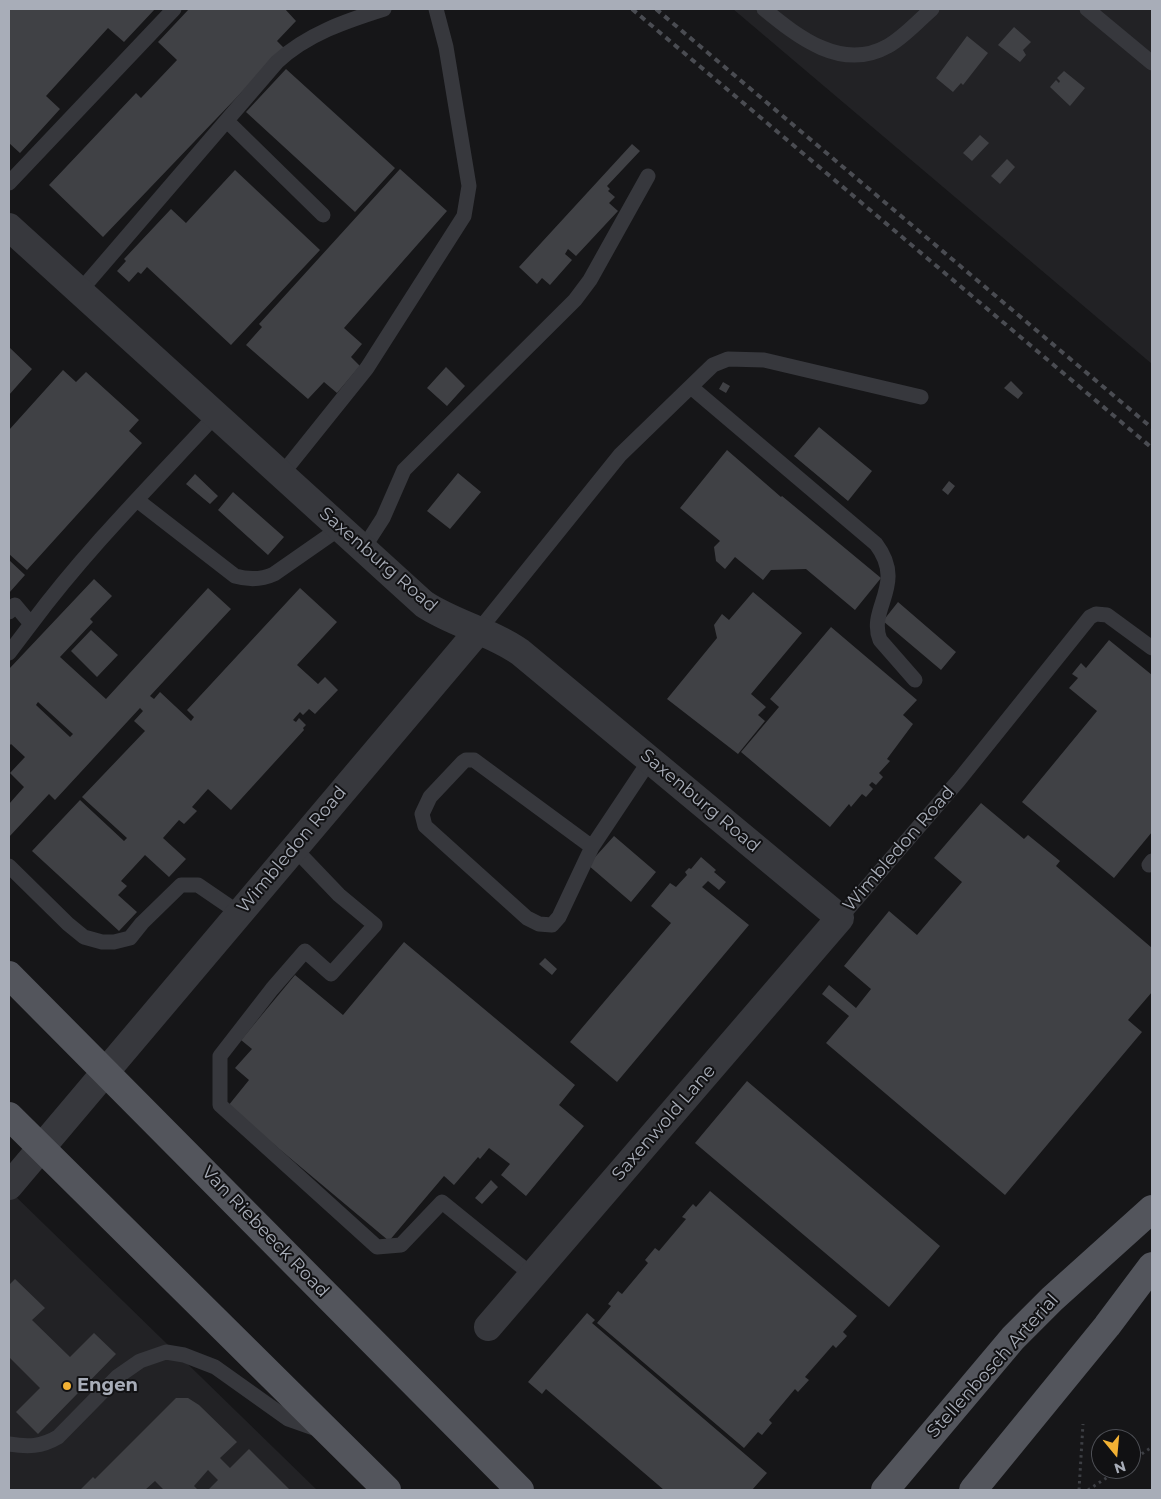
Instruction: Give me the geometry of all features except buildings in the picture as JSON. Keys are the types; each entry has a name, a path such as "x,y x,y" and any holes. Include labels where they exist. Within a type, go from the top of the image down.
{"main road":[{"name":"Van Riebeeck Road","path":"9,975 106,1070 520,1490"},
{"path":"9,1116 387,1490"},
{"name":"Stellenbosch Arterial","path":"884,1490 1012,1338 1052,1299 1152,1209"},
{"path":"972,1490 1107,1326 1152,1266"}],"street":[{"name":"Saxenburg Road","path":"9,227 424,604 437,612 495,636 520,652 840,918"},
{"name":"Wimbledon Road","path":"9,1186 479,630"},
{"name":"Saxenwold Lane","path":"488,1327 840,918"}],"lane":[{"path":"9,183 174,9"},
{"path":"80,291 226,121 290,50 342,22 384,9"},
{"path":"282,474 366,368 464,216 469,186 446,47 436,9"},
{"path":"764,9 798,37 847,55 865,56 890,45 932,9"},
{"path":"1087,9 1152,63"},
{"path":"226,121 323,215"},
{"path":"363,549 383,518 404,470 575,300 590,280 648,176"},
{"path":"479,630 620,455 713,365 728,359 764,360 921,397"},
{"path":"691,387 876,544 882,552 889,577 878,619 877,633 880,640 916,680"},
{"path":"9,653 51,597 216,415"},
{"path":"137,500 235,576 246,579 265,578 274,574 340,528"},
{"path":"9,612 15,606 31,624"},
{"name":"Wimbledon Road","path":"840,918 959,780 1090,617 1096,614 1107,615 1152,648"},
{"path":"592,847 474,760 463,762 430,798 422,814 425,826 527,918 546,926 555,923 559,917 592,847 650,760"},
{"path":"294,848 339,895 375,925 332,974 305,951 272,988 220,1056 220,1106 376,1248 401,1245 442,1202 532,1275"},
{"path":"9,866 84,937 90,940 114,942 130,938 142,923 181,885 198,885 239,913"},
{"path":"9,1444 24,1446 44,1445 58,1436 117,1377 140,1361 166,1352 184,1355 215,1367 288,1420 330,1434"}],"path":[{"path":"1079,1490 1083,1424"},
{"path":"1141,1454 1152,1447"},
{"path":"1088,1490 1105,1479"}],"shaded area":[{"path":"733,9 1152,9 1152,364"},
{"path":"9,1190 317,1490 9,1490"}],"railway":[{"path":"632,9 1152,448"},
{"path":"656,9 1152,428"}],"place":[{"name":"Engen","path":"67,1386"}]}
